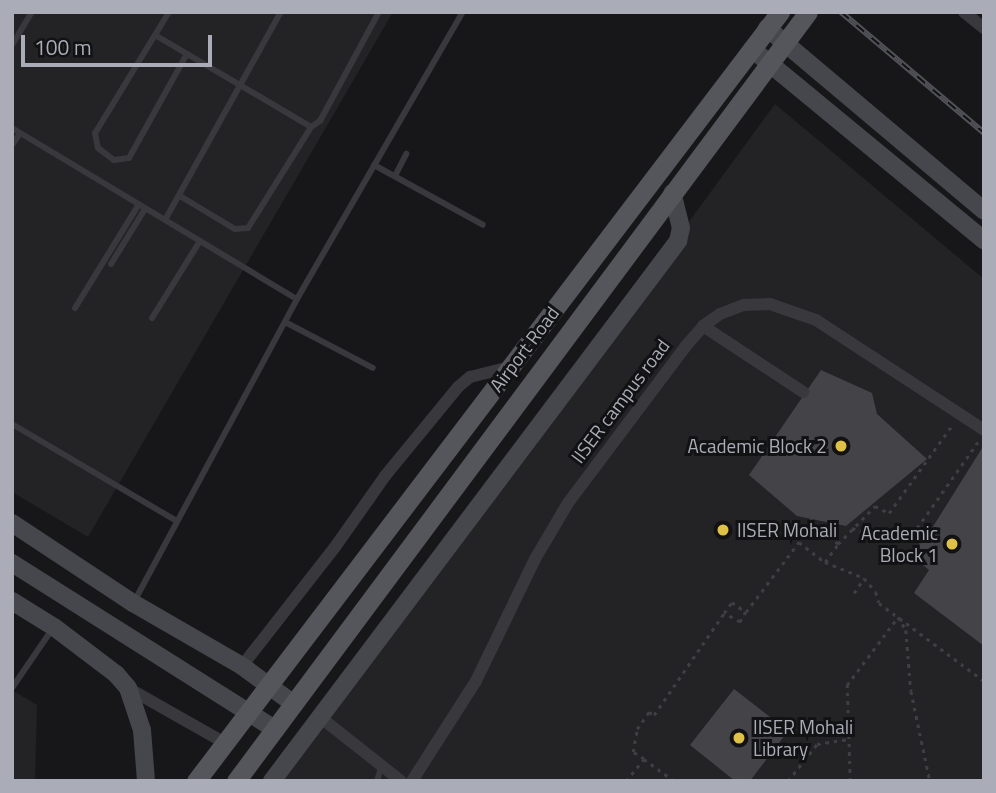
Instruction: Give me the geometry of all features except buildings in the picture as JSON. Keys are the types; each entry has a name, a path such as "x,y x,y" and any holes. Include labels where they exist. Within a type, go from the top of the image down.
{"main road":[{"name":"Airport Road","path":"196,781 780,12"},
{"path":"236,781 672,193 772,63 807,12"},
{"path":"767,28 984,211"},
{"path":"752,49 984,240"},
{"path":"272,781 678,241 681,228 672,193"},
{"path":"12,523 133,603 242,666 294,704"},
{"path":"12,563 276,730"},
{"path":"12,601 54,627 116,674 128,688 142,730 146,781"}],"street":[{"path":"964,12 984,28"},
{"name":"IISER campus road","path":"406,780 477,681 550,531 703,326 720,314 744,305 770,304 796,311 816,320 984,430"},
{"path":"703,326 803,392"},
{"path":"242,666 385,476 458,387 470,377 510,367"},
{"path":"128,688 225,743"},
{"path":"320,717 406,780"}],"lane":[{"path":"12,45 32,12"},
{"path":"169,12 94,133 98,148 114,160 129,158 187,54"},
{"path":"165,220 281,12"},
{"path":"180,196 235,229 248,228 310,127 320,121 379,12"},
{"path":"133,603 297,299 463,12"},
{"path":"155,34 310,127"},
{"path":"12,128 297,299"},
{"path":"12,145 20,133"},
{"path":"395,176 406,154"},
{"path":"374,165 484,225"},
{"path":"111,264 142,206"},
{"path":"75,308 142,206"},
{"path":"152,318 200,241"},
{"path":"285,322 373,368"},
{"path":"12,424 177,521"},
{"path":"12,688 54,627"},
{"path":"377,781 382,765"}],"path":[{"path":"825,562 852,528 875,506 889,513 954,422 962,429"},
{"path":"852,528 882,539 902,562 925,535 917,528 979,442 970,435"},
{"path":"808,518 838,544"},
{"path":"724,613 740,622 799,542 825,562 864,578 876,592 880,603 984,681"},
{"path":"854,593 864,578"},
{"path":"674,781 633,752 637,729 649,712 654,715 732,602 746,612"},
{"path":"850,781 847,685 898,617"},
{"path":"898,617 906,630 911,691 930,781"},
{"path":"788,781 817,744 847,739"},
{"path":"626,781 644,759"}],"shaded area":[{"path":"12,12 393,12 88,537 12,492"},
{"name":"IISER Mohali","path":"775,104 984,279 984,781 280,781"},
{"path":"12,690 37,705 35,781 12,781"}],"railway":[{"path":"841,12 984,133"}],"place":[{"name":"Academic Block 2","path":"841,446"},
{"name":"IISER Mohali","path":"723,530"},
{"name":"Academic Block 1","path":"952,544"},
{"name":"IISER Mohali Library","path":"739,738"}]}
